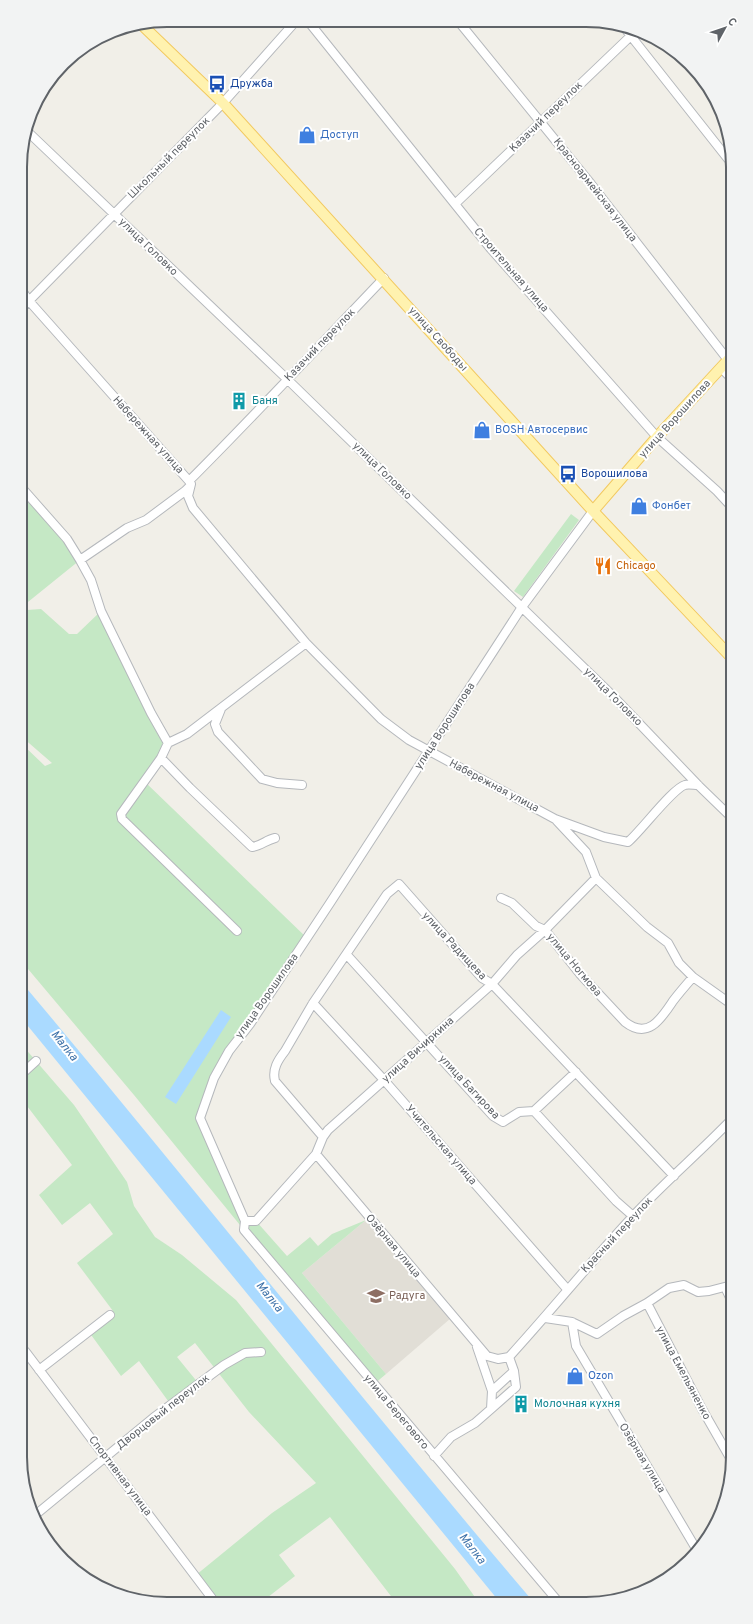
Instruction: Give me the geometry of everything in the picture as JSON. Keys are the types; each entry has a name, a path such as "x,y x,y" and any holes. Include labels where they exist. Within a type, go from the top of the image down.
{"main road":[{"name":"улица Свободы","path":"146,29 223,103 384,278 593,511 726,652"},
{"name":"улица Ворошилова","path":"593,511 657,437 726,362"}],"street":[{"name":"Школьный переулок","path":"29,301 223,103 291,27"},
{"name":"Строительная улица","path":"313,27 456,203 491,249 657,437 726,501"},
{"name":"Красноармейская улица","path":"463,27 541,122 726,362"},
{"name":"Казачий переулок","path":"456,203 632,35"},
{"path":"636,36 725,155"},
{"name":"улица Головко","path":"31,135 287,379 522,607 611,694 726,812"},
{"name":"Казачий переулок","path":"80,560 127,528 146,520 185,491 190,483 287,379 384,278"},
{"name":"Набережная улица","path":"27,298 190,483 188,496 193,508 306,643 380,719 409,740 555,819 604,837 628,842 638,834 673,793 685,785 698,785"},
{"path":"27,494 66,539 80,560 91,580 101,611 151,713 168,743"},
{"name":"улица Ворошилова","path":"200,1118 214,1078 229,1051 250,1024 522,607 593,511"},
{"path":"236,931 122,819 121,814 161,758 168,743 187,734 306,643"},
{"path":"221,708 215,724 218,732 262,778 277,783 302,785"},
{"path":"161,758 252,847 259,846 267,840 275,838"},
{"name":"Набережная улица","path":"555,819 586,852 596,878 647,927 668,943 679,963 692,977 726,1001"},
{"name":"улица Вичиркина","path":"245,1221 256,1221 316,1154 323,1137 384,1080 492,984 517,955 545,930 596,878"},
{"name":"улица Радищева","path":"323,1137 275,1081 273,1074 276,1064 313,1003 387,894 399,884 482,978 492,984 674,1176"},
{"name":"улица Ногмова","path":"500,898 512,903 536,926 545,930 580,974 624,1022 638,1029 655,1024 659,1021 692,977"},
{"name":"улица Багирова","path":"347,955 499,1120 503,1122 507,1121 519,1112 534,1111"},
{"name":"Учительская улица","path":"313,1003 384,1080 567,1289"},
{"path":"27,1069 36,1061"},
{"path":"576,1072 534,1111 616,1201 633,1216"},
{"name":"улица Берегового","path":"200,1118 245,1221 244,1230 554,1597"},
{"name":"Красный переулок","path":"509,1356 545,1318 567,1289 633,1216 726,1125"},
{"name":"Озёрная улица","path":"316,1154 487,1356 498,1359 509,1356"},
{"path":"545,1318 572,1322 597,1334 669,1288 684,1286 698,1292 726,1286"},
{"name":"улица Емельяненко","path":"647,1303 702,1409 726,1451"},
{"path":"39,1370 110,1315"},
{"name":"Озёрная улица","path":"572,1322 576,1346 694,1545"},
{"path":"476,1342 492,1391 490,1409"},
{"name":"Дворцовый переулок","path":"39,1512 153,1418 224,1365 245,1353 261,1352"},
{"name":"Спортивная улица","path":"27,1354 211,1597"},
{"path":"434,1456 451,1437 475,1423 516,1387 514,1371 509,1356"},
{"path":"492,1391 514,1371"}],"shaded area":[{"name":"Радуга","path":"366,1220 451,1318 386,1374 302,1273"}],"green space":[{"path":"27,494 80,560 27,603"},
{"path":"571,514 579,520 523,597 514,591"},
{"path":"41,609 69,634 77,634 101,611 168,743 144,781 307,938 229,1051 200,1118 245,1221 256,1221 287,1256 310,1237 318,1246 332,1234 366,1220 302,1273 386,1374 373,1385 27,968 27,749 45,766 52,763 27,741 27,610"},
{"path":"27,1051 74,1105 127,1182 134,1206 155,1237 182,1255 236,1300 455,1569 475,1597 392,1597 330,1517 279,1555 295,1576 268,1597 211,1597 196,1575 272,1513 316,1483 249,1412 195,1343 177,1357 199,1384 171,1405 139,1361 121,1376 89,1332 113,1311 77,1263 113,1234 90,1203 62,1225 39,1195 72,1165 27,1106"}],"water":[{"name":"Малка","path":"27,989 403,1446 529,1597 496,1597 27,1025"},
{"path":"221,1010 231,1017 176,1104 165,1097"}],"place":[{"name":"Дружба","path":"217,84"},
{"name":"Доступ","path":"307,135"},
{"name":"Баня","path":"239,401"},
{"name":"BOSH Автосервис","path":"482,430"},
{"name":"Ворошилова","path":"568,474"},
{"name":"Фонбет","path":"639,506"},
{"name":"Chicago","path":"603,566"},
{"name":"Радуга","path":"376,1296"},
{"name":"Ozon","path":"575,1376"},
{"name":"Молочная кухня","path":"521,1404"}]}
